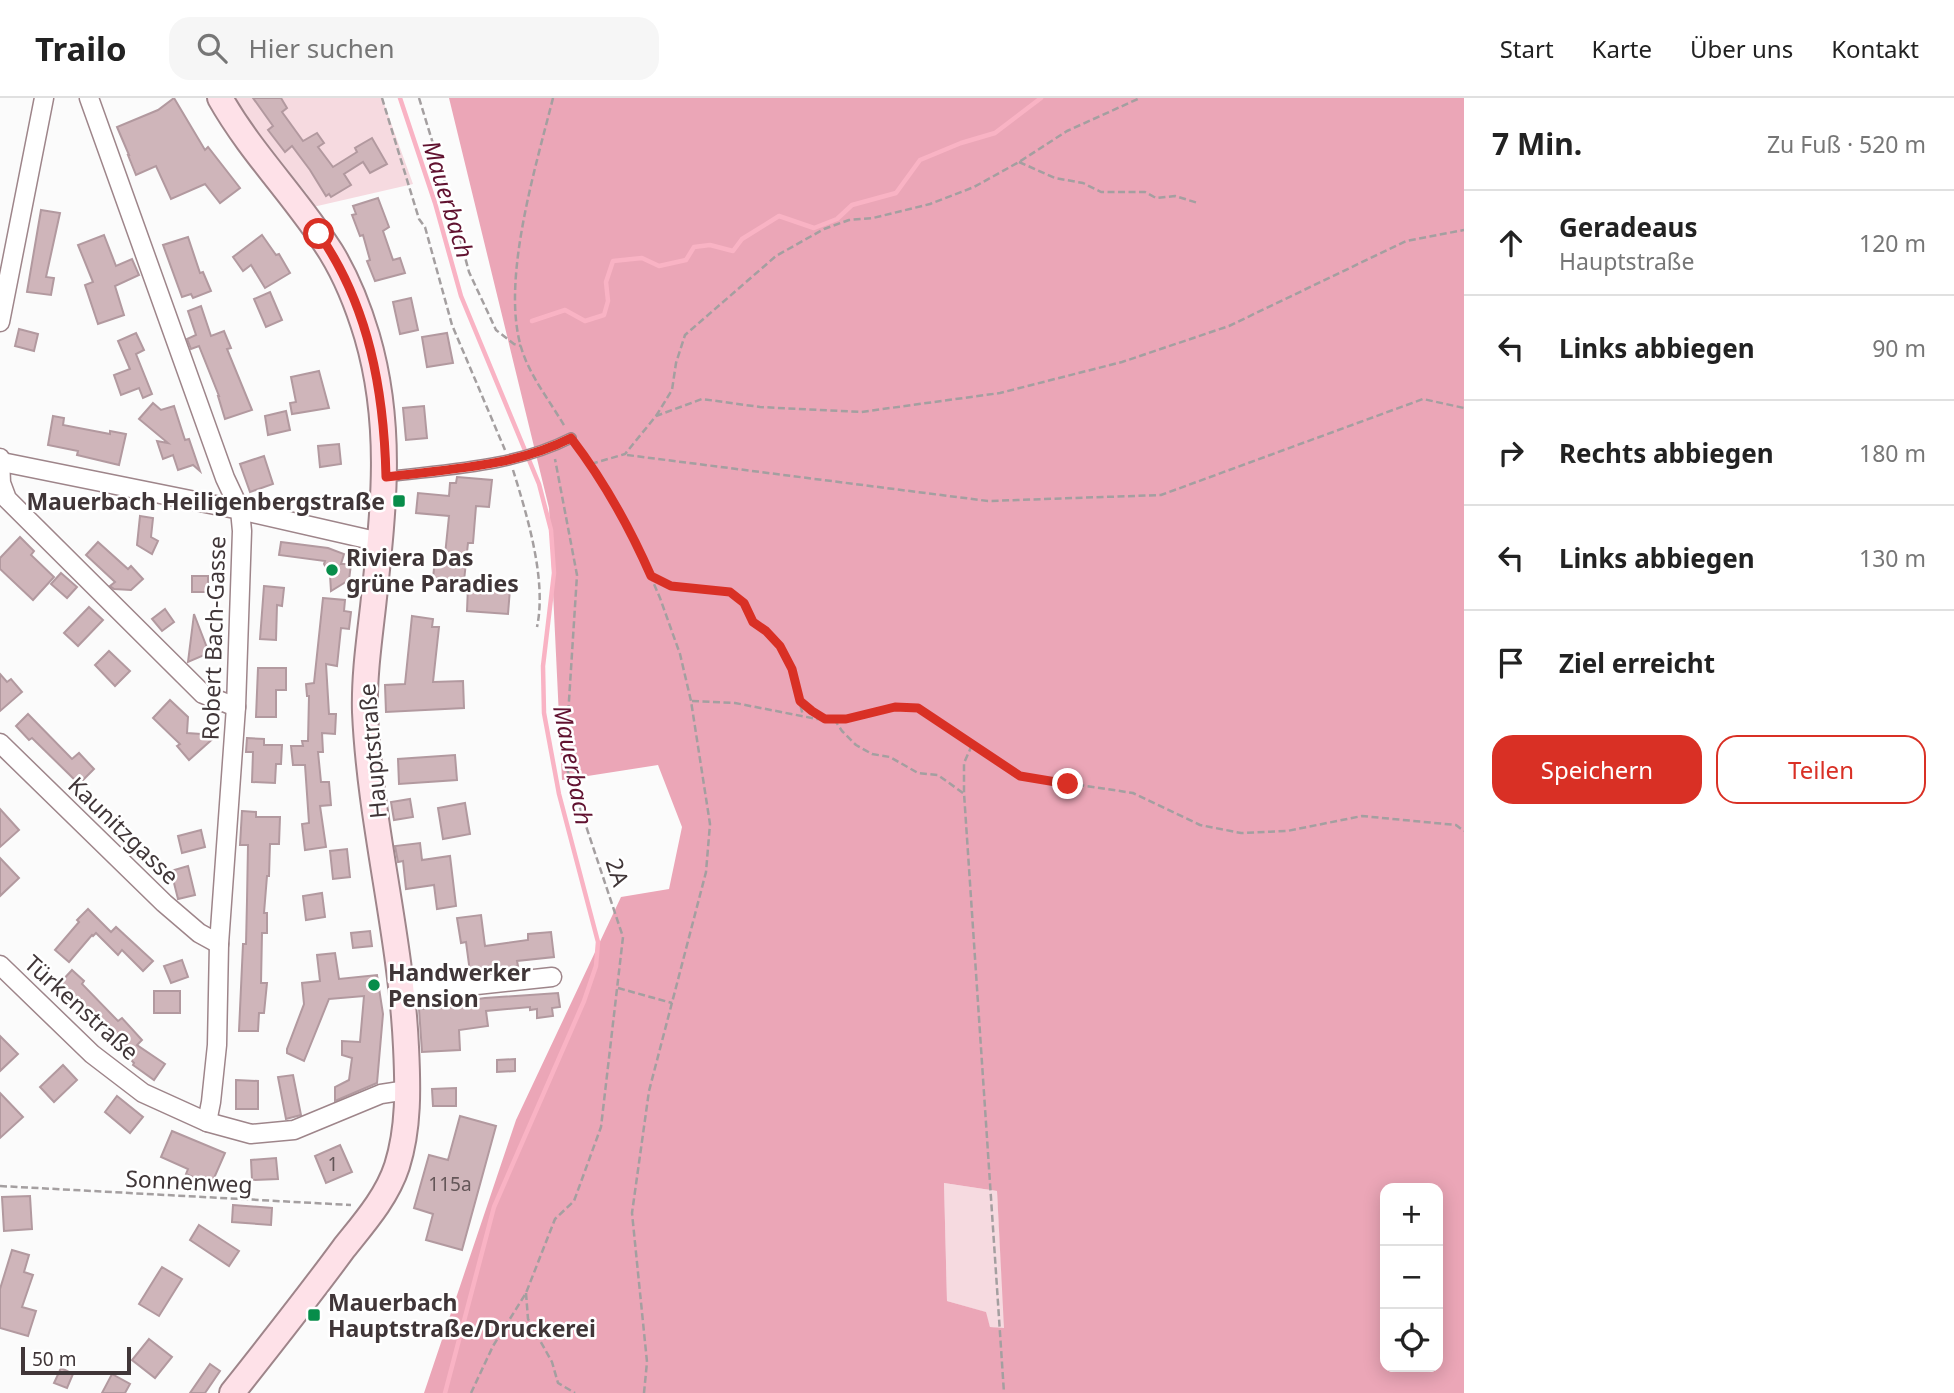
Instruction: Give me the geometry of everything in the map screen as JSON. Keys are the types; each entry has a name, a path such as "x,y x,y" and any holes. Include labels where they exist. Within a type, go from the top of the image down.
{"main road":[{"name":"Hauptstraße","path":"220,98 241,133 330,250 351,290 367,336 377,380 386,477 365,708 372,788 402,993 407,1090 404,1134 398,1161 376,1207 232,1393"}],"street":[{"path":"0,322 44,98"},
{"name":"Robert Bach-Gasse","path":"89,98 225,478 240,510 242,531 236,707 219,944 217,1045 211,1102 206,1122"},
{"path":"236,707 203,694 7,499 1,483 1,460 380,542"},
{"name":"Kaunitzgasse","path":"0,743 164,903 199,933 219,944"},
{"name":"Türkenstraße","path":"0,965 102,1062 143,1093 206,1122 251,1134 294,1130 381,1094 407,1090"},
{"path":"402,993 552,977"}],"lane":[{"path":"386,477 510,460 554,447 571,438"}],"path":[{"path":"383,98 419,219 425,228 452,325 510,460 531,529 541,610 537,627"},
{"path":"419,98 469,272 496,330 521,346"},
{"path":"553,98 520,243 515,305 521,346 532,373 629,526 651,576 680,654 691,701 710,824 706,872 649,1091 632,1213 647,1363 644,1393"},
{"path":"625,454 656,416 672,390 676,363 685,335 776,256 849,220 873,219 930,204 974,187 1067,131 1140,98"},
{"path":"1019,162 1055,178 1083,183 1101,192 1145,192 1156,198 1175,197 1198,203"},
{"path":"656,416 702,399 760,407 861,412 1000,393 1122,362 1229,326 1406,241 1464,230"},
{"path":"591,464 625,454 988,501 1161,495 1423,399 1464,408"},
{"name":"2A","path":"471,1393 493,1346 526,1293 555,1219 574,1201 601,1127 623,937 565,763 578,575 554,447"},
{"path":"651,576 671,586 730,592 744,603 753,622 780,646 792,669 804,716"},
{"path":"691,701 735,704 825,719 846,719 895,707 918,708 1020,776 1133,793 1200,825 1241,833 1287,831 1362,817 1455,825 1464,831"},
{"path":"800,701 825,719"},
{"path":"834,719 856,745 872,754 890,757 918,773 939,775 964,793"},
{"path":"972,744 964,763 964,793 1004,1393"},
{"path":"617,987 672,1003"},
{"name":"Sonnenweg","path":"0,1186 376,1207"},
{"path":"526,1293 528,1319 552,1362 558,1383 575,1393"}],"shaded area":[{"path":"233,98 382,98 413,184 313,207 307,194 242,114"},
{"path":"449,98 1464,98 1464,1393 424,1393 516,1120 621,897 669,889 682,827 658,765 562,780 549,508","holes":["944,1183 997,1191 1004,1328 990,1327 986,1312 947,1301"]},
{"path":"944,1183 997,1191 1005,1329 990,1327 985,1312 947,1301"}],"building":[{"path":"174,98 205,150 208,147 240,188 220,203 205,184 171,199 156,166 136,175 117,127 158,110"},
{"path":"253,98 281,98 287,108 282,112 303,141 317,133 324,143 318,147 333,167 357,152 355,148 372,138 387,164 370,173 363,162 344,174 351,185 331,197 329,194 326,196 292,146 285,152 268,130 273,126"},
{"path":"378,198 389,227 383,231 393,260 400,258 405,273 375,281 367,261 370,260 363,235 360,236 352,215 356,214 353,206"},
{"path":"41,210 60,213 46,277 54,278 51,295 27,292"},
{"path":"104,235 116,266 132,259 139,275 115,286 124,315 98,324 85,285 93,282 78,245"},
{"path":"262,235 276,255 279,254 290,273 265,288 251,265 243,271 233,257"},
{"path":"188,237 200,273 203,272 211,291 193,298 191,294 182,297 163,245"},
{"path":"270,292 282,320 266,327 254,299"},
{"path":"411,298 418,330 400,334 393,302"},
{"path":"201,306 211,336 224,331 231,348 227,349 252,410 225,419 199,346 191,349 187,339 196,335 188,311"},
{"path":"19,329 38,334 34,351 15,346"},
{"path":"136,333 144,350 136,354 152,394 143,398 139,388 121,395 114,375 130,369 118,341"},
{"path":"447,333 453,363 427,367 422,337"},
{"path":"319,371 329,408 292,414 290,403 296,402 291,377"},
{"path":"153,403 161,410 174,406 185,440 189,439 200,471 193,465 178,470 173,455 163,459 157,441 168,443 139,419"},
{"path":"424,406 427,438 406,440 403,408"},
{"path":"286,411 290,430 268,435 265,416"},
{"path":"53,416 64,418 63,425 110,434 110,431 126,434 119,465 77,455 78,451 48,445"},
{"path":"339,444 341,464 320,467 318,446"},
{"path":"264,456 273,484 250,492 240,464"},
{"path":"457,477 492,480 489,507 476,506 473,543 468,543 464,581 433,578 435,559 443,560 443,554 445,555 449,516 416,513 418,493 449,496 450,483 456,483"},
{"path":"140,516 153,518 151,537 158,541 152,554 137,545"},
{"path":"20,537 34,551 31,555 54,577 33,600 0,569 0,558"},
{"path":"98,542 128,569 131,566 143,579 131,590 114,589 110,586 115,582 86,555"},
{"path":"281,542 328,548 344,554 341,564 351,564 349,580 331,591 330,575 325,561 279,555"},
{"path":"61,573 77,587 67,598 51,584"},
{"path":"192,576 208,576 208,592 192,592"},
{"path":"264,586 284,588 282,606 277,605 276,640 260,639"},
{"path":"468,586 510,589 508,614 467,611"},
{"path":"323,598 345,600 344,611 351,612 349,629 341,628 337,666 326,664 329,714 336,714 335,734 322,733 323,752 318,752 321,782 329,782 331,805 320,806 326,847 305,850 302,824 309,823 305,765 293,765 291,746 303,746 302,741 308,741 309,696 306,684 314,683"},
{"path":"89,607 103,620 78,646 64,633"},
{"path":"165,609 174,622 162,631 152,619"},
{"path":"194,614 209,653 188,662"},
{"path":"412,616 433,619 432,627 439,627 433,682 463,681 464,708 386,712 385,685 405,684"},
{"path":"109,651 130,671 115,686 95,665"},
{"path":"258,668 286,668 286,690 276,690 276,717 256,717"},
{"path":"0,674 7,682 11,679 22,692 0,711"},
{"path":"170,700 188,717 187,733 217,735 189,760 177,746 180,744 153,718"},
{"path":"28,714 72,759 79,753 94,769 79,784 16,726"},
{"path":"247,738 264,739 264,745 282,745 281,764 276,764 275,783 252,782 253,752 246,752"},
{"path":"455,755 457,780 399,784 398,759"},
{"path":"410,799 413,817 394,820 391,802"},
{"path":"465,803 470,834 443,839 438,808"},
{"path":"0,809 19,830 0,847"},
{"path":"242,811 256,812 256,817 280,817 279,844 270,844 264,913 267,913 267,933 262,933 261,983 267,983 264,1013 259,1013 258,1031 239,1031 243,944 246,944 248,845 240,845"},
{"path":"201,830 205,847 182,853 178,836"},
{"path":"420,843 422,860 450,856 456,906 437,909 434,885 406,889 403,861 398,862 395,846"},
{"path":"347,849 350,877 333,879 330,851"},
{"path":"0,858 19,878 0,896"},
{"path":"188,866 195,895 178,899 171,871"},
{"path":"322,893 325,917 306,920 303,896"},
{"path":"88,909 111,932 116,927 153,961 143,971 122,950 118,955 96,933 69,962 55,950"},
{"path":"481,915 485,946 528,940 528,934 551,932 554,957 517,961 518,966 470,972 466,942 461,943 457,918"},
{"path":"370,931 372,946 353,948 351,933"},
{"path":"335,953 339,979 377,975 383,1014 377,1083 335,1101 335,1087 349,1080 352,1058 342,1055 342,1041 360,1042 364,996 329,999 304,1061 287,1053 287,1049 304,1004 302,983 320,981 317,955"},
{"path":"182,960 188,977 171,983 164,966"},
{"path":"72,970 118,1021 122,1018 142,1040 137,1045 165,1064 154,1080 133,1065 106,1033 108,1031 60,983"},
{"path":"154,991 180,991 180,1013 154,1013"},
{"path":"558,993 560,1007 552,1008 553,1016 537,1018 537,1009 530,1010 530,1007 486,1011 488,1026 459,1030 460,1050 422,1052 419,1009 457,1006 456,1002 485,998"},
{"path":"0,1036 18,1054 0,1071"},
{"path":"515,1059 515,1071 497,1072 497,1060"},
{"path":"63,1065 77,1080 54,1102 40,1087"},
{"path":"293,1075 301,1115 286,1119 278,1077"},
{"path":"236,1080 258,1081 258,1109 236,1109"},
{"path":"456,1088 456,1106 433,1106 432,1089"},
{"path":"0,1093 23,1117 0,1138"},
{"path":"117,1096 143,1117 130,1133 105,1112"},
{"path":"460,1116 496,1126 462,1250 426,1240 433,1214 414,1208 429,1155 448,1160"},
{"path":"172,1131 225,1153 211,1185 186,1174 188,1169 161,1157"},
{"path":"340,1145 352,1172 326,1183 315,1156"},
{"path":"276,1158 278,1179 252,1180 251,1160"},
{"path":"30,1196 32,1229 4,1231 2,1197"},
{"path":"233,1205 272,1208 271,1225 232,1222"},
{"path":"199,1225 239,1251 229,1266 190,1240"},
{"path":"12,1250 29,1255 24,1272 33,1275 22,1307 36,1311 28,1336 0,1328 0,1289"},
{"path":"162,1267 182,1279 159,1316 139,1304"},
{"path":"149,1339 172,1357 155,1378 132,1360"},
{"path":"210,1364 220,1371 205,1393 190,1393"},
{"path":"61,1368 73,1374 67,1388 54,1383"},
{"path":"112,1374 130,1384 125,1393 102,1393"}],"waterway":[{"name":"Mauerbach","path":"400,98 435,203 461,296 539,484 551,530 554,573 543,666 544,713 559,794 598,942 596,966 584,1001 494,1207 445,1393"},
{"path":"532,321 565,310 585,321 604,315 608,301 606,282 613,261 642,258 659,266 686,260 694,247 710,245 733,251 742,239 779,216 814,228 837,219 852,205 896,193 920,160 961,143 995,133 1041,98"}],"place":[{"name":"Mauerbach Heiligenbergstraße","path":"399,501"},
{"name":"Riviera Das grüne Paradies","path":"332,570"},
{"name":"Handwerker Pension","path":"374,985"},
{"name":"Mauerbach Hauptstraße/Druckerei","path":"314,1315"}],"route":[{"path":"319,234 351,290 367,336 380,399 386,477 510,460 554,447 571,438 591,464 629,526 651,576 671,586 730,592 744,603 753,622 780,646 792,669 800,701 812,711 825,719 846,719 895,707 918,708 1020,776 1068,784"}]}
